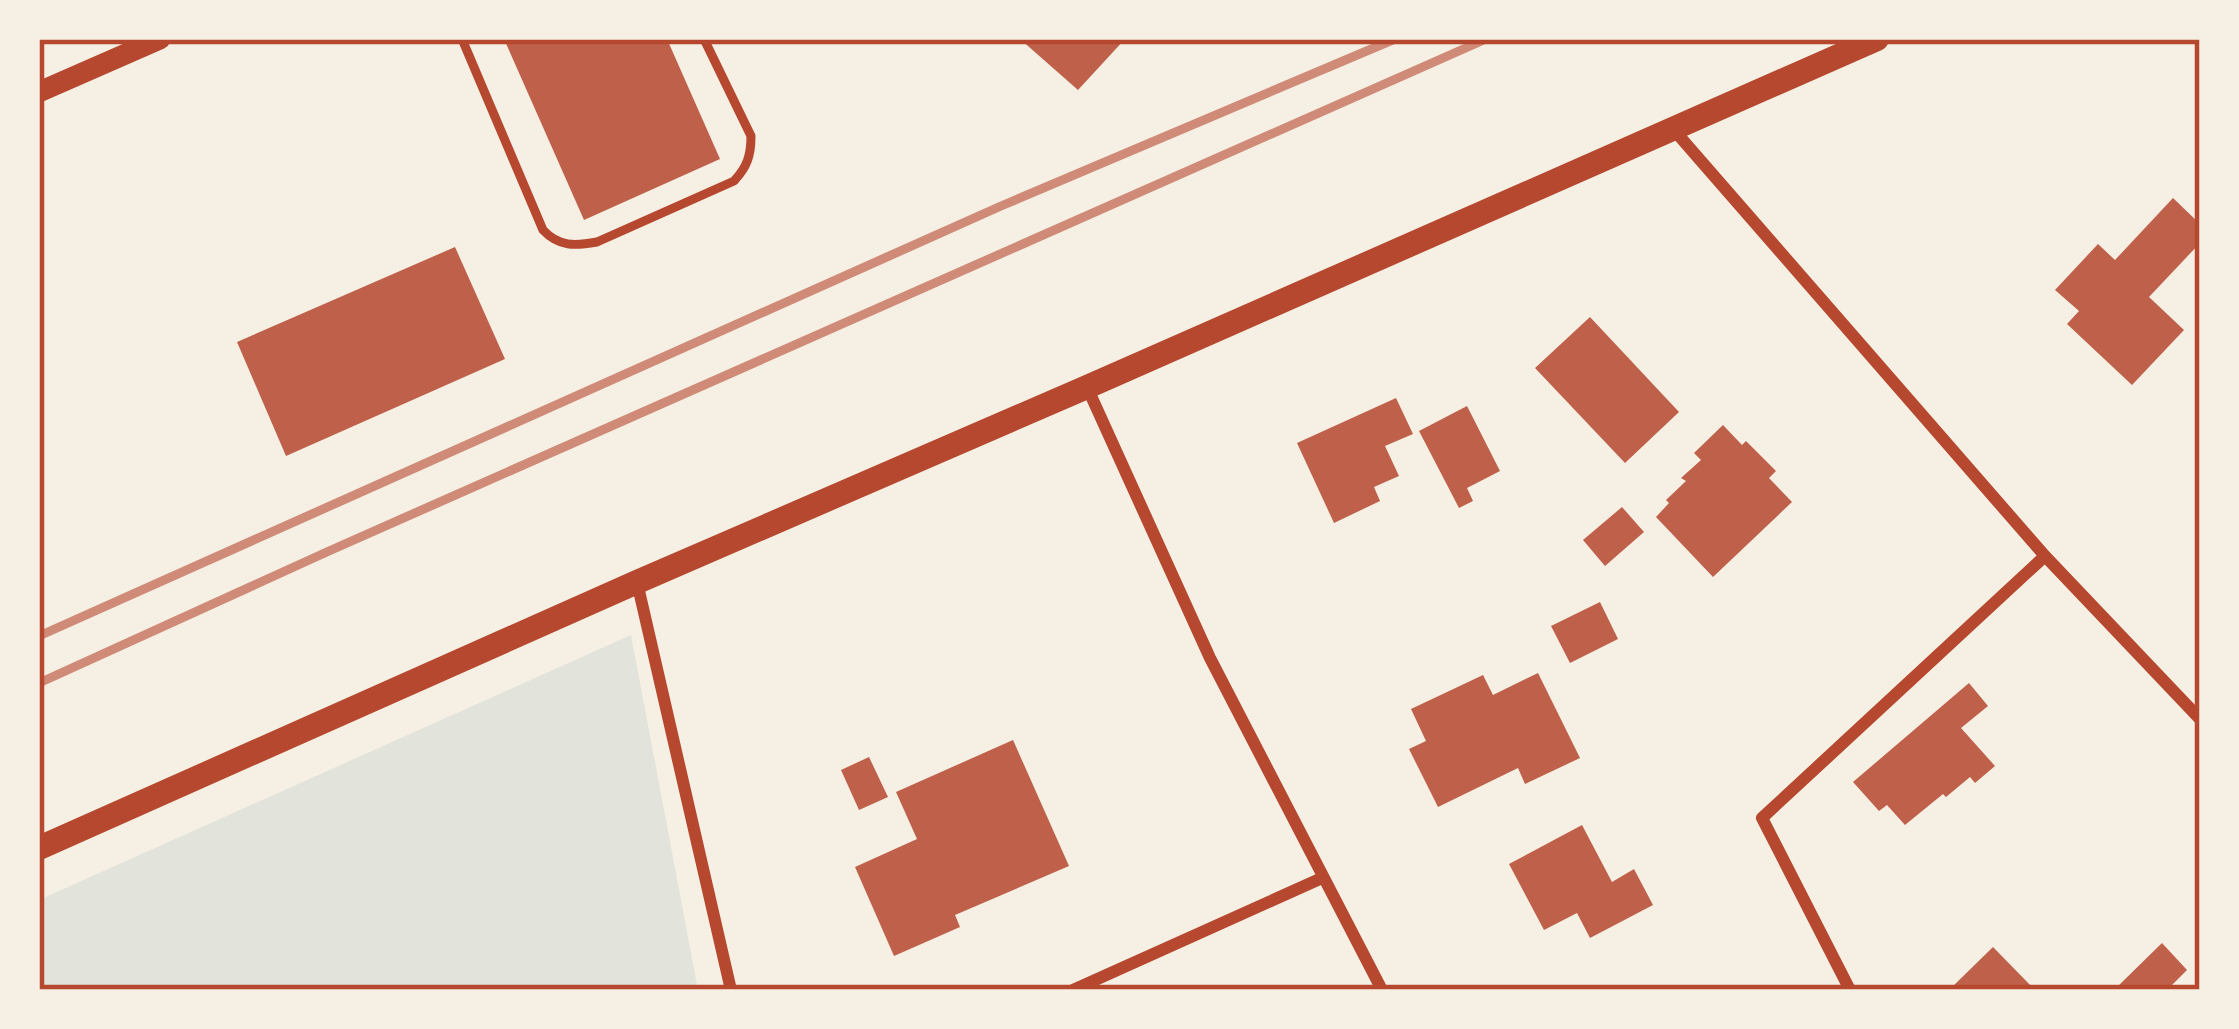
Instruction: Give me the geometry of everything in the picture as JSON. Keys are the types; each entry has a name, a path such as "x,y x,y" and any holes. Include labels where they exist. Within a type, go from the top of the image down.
{"main road":[{"path":"39,848 1877,39"}],"street":[{"path":"39,92 160,39"},
{"path":"1673,129 2045,556 2200,718"},
{"path":"1087,387 1210,658 1382,990"},
{"path":"1850,990 1762,818 2045,556"},
{"path":"637,582 731,990"},
{"path":"1073,990 1322,878"}],"lane":[{"path":"462,39 543,230 554,241 573,246 597,242 636,225 734,181 745,169 751,136 704,39"}],"shaded area":[{"path":"631,635 698,990 39,990 39,900"}],"building":[{"path":"504,39 667,39 720,159 584,220"},
{"path":"1020,39 1125,39 1078,90"},
{"path":"2173,198 2200,224 2200,243 2149,297 2184,330 2132,385 2067,324 2079,311 2055,290 2098,244 2115,260"},
{"path":"455,247 505,359 286,456 237,342"},
{"path":"1590,317 1679,412 1625,463 1535,368"},
{"path":"1396,398 1413,434 1385,446 1399,476 1374,487 1380,501 1334,523 1297,443"},
{"path":"1467,406 1500,471 1467,488 1473,501 1459,508 1419,431"},
{"path":"1723,425 1776,471 1769,478 1792,502 1713,577 1656,517 1686,481 1681,478 1701,460 1694,453"},
{"path":"1622,507 1644,532 1605,566 1583,540"},
{"path":"1600,602 1618,639 1570,663 1551,626"},
{"path":"1538,673 1580,758 1525,784 1518,768 1438,807 1409,749 1426,741 1411,709 1483,675 1493,695"},
{"path":"1969,683 1988,706 1961,728 1995,766 1975,783 1970,777 1946,797 1943,794 1905,825 1887,805 1879,811 1853,782"},
{"path":"1013,740 1069,866 955,915 960,927 894,956 855,867 917,839 896,792"},
{"path":"869,757 888,797 859,810 841,770"},
{"path":"1582,825 1612,882 1634,869 1653,905 1590,938 1577,913 1544,930 1509,864"},
{"path":"2162,943 2187,970 2167,990 2114,990"},
{"path":"1993,947 2035,990 1949,990"}],"railway":[{"path":"39,636 1001,206 1395,39"},
{"path":"39,683 1486,39"}]}
